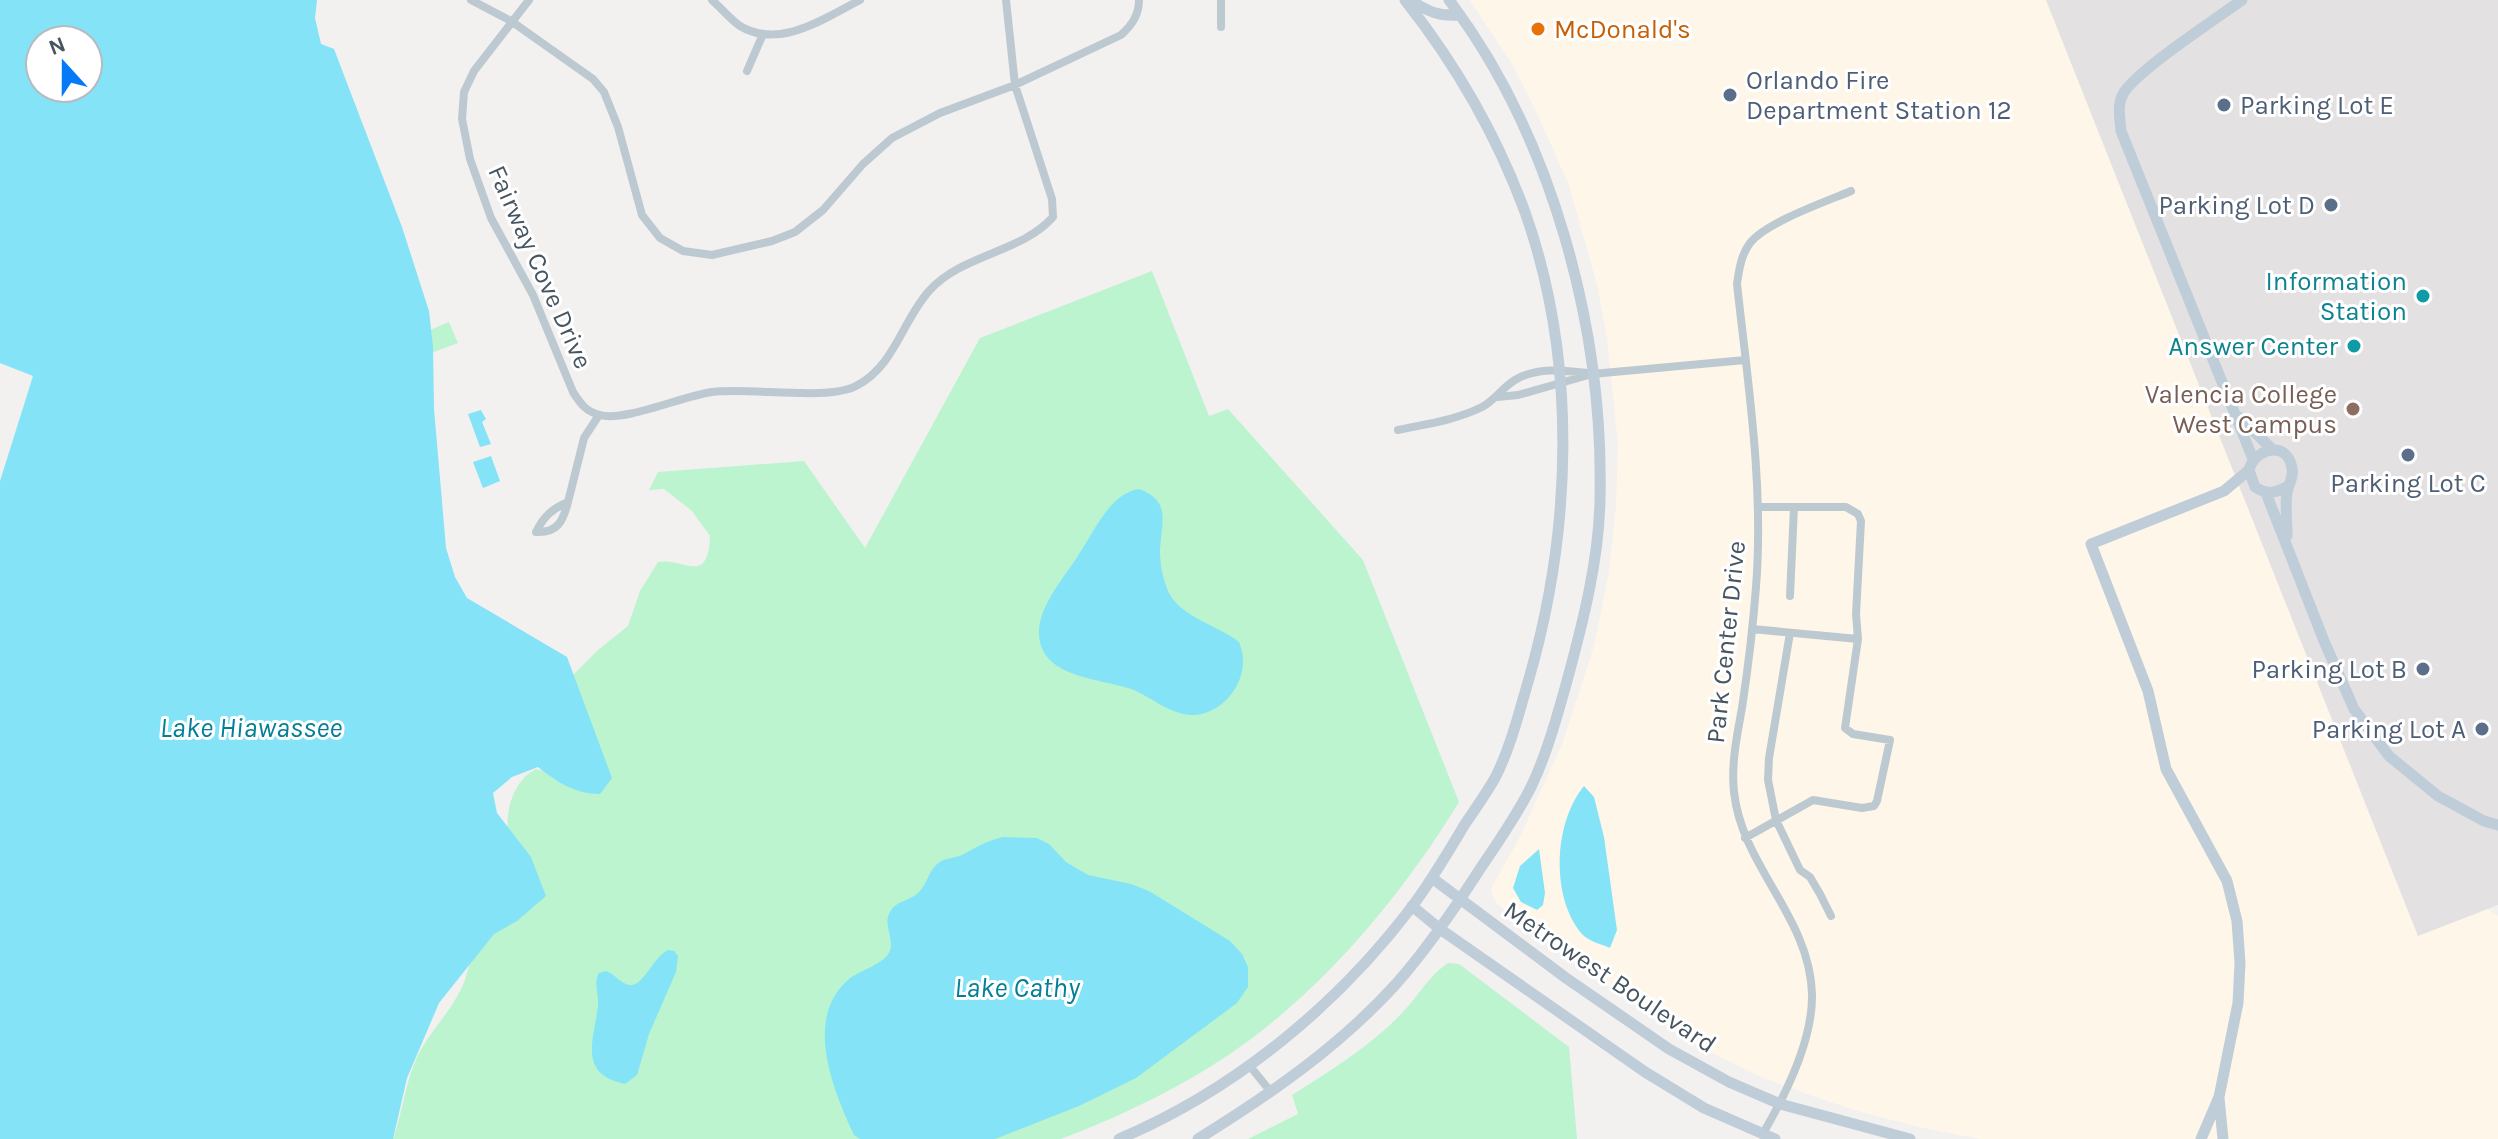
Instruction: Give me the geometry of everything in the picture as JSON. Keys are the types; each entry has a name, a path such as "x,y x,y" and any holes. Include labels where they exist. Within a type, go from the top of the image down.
{"street":[{"path":"471,0 511,21 580,69 604,92 618,127 642,215 660,238 683,251 712,255 772,241 795,232 823,210 863,164 892,138 940,113 1015,85 1121,35 1131,26 1139,10 1139,0"},
{"name":"Fairway Cove Drive","path":"529,0 486,52 464,92 462,119 470,159 491,218 546,322 573,392 582,407 599,415"},
{"path":"712,0 741,26 763,34 789,34 860,0"},
{"path":"568,502 584,438 599,415 619,416 709,392 829,393 854,388 871,377 889,358 928,292 947,275 1040,231 1053,217 1052,199 1015,85 1006,0"},
{"path":"1221,0 1221,27"},
{"path":"1407,0 1445,17 1460,15"},
{"path":"1119,1139 1195,1102 1249,1065 1324,1003 1363,965 1432,878 1496,776 1518,719 1535,657 1561,521 1560,384 1554,327 1525,213 1502,158 1445,51 1407,0"},
{"path":"1198,1139 1271,1092 1333,1045 1395,985 1440,929 1530,788 1556,719 1578,642 1594,562 1600,499 1587,324 1576,274 1546,181 1510,98 1449,0"},
{"path":"2242,0 2141,74 2123,94 2119,112 2121,131 2261,490 2288,544 2318,626 2354,709 2389,756 2438,796 2484,821 2498,825"},
{"path":"747,71 763,34"},
{"name":"Park Center Drive","path":"1762,1135 1780,1104 1810,1025 1812,993 1806,956 1794,922 1745,838 1733,791 1734,757 1756,585 1758,507 1737,284 1739,263 1750,243 1765,230 1851,191"},
{"path":"1497,397 1518,395 1592,374 1745,360"},
{"path":"1398,430 1464,414 1497,397 1514,380 1558,369 1592,374"},
{"path":"2231,407 2272,449 2283,453 2291,463 2293,476 2288,486 2288,544"},
{"path":"2224,491 2262,452 2272,449"},
{"path":"2201,1139 2219,1097 2238,1003 2240,963 2237,921 2227,881 2166,769 2148,691 2091,544 2224,491 2280,491 2288,486"},
{"path":"1745,838 1813,800 1862,808 1874,806 1890,740 1853,734 1845,728 1858,639 1856,614 1861,521 1858,514 1846,507 1758,507"},
{"path":"1790,596 1794,507"},
{"path":"1752,629 1858,639"},
{"path":"1790,633 1768,780 1776,820 1800,870 1810,877 1831,916"},
{"name":"Metrowest Boulevard","path":"1432,878 1669,1049 1729,1082 1780,1104 1910,1139"},
{"path":"1412,906 1440,929 1645,1072 1704,1108 1775,1139"},
{"path":"1249,1065 1271,1092"},
{"path":"2219,1097 2223,1139"}],"shaded area":[{"path":"1470,0 2046,0 2418,936 2487,909 2498,916 2498,1139 1981,1139 1928,1129 1818,1098 1720,1057 1682,1037 1622,996 1496,903 1491,891 1494,883 1519,839 1563,742 1594,646 1609,573 1618,444 1607,338 1597,284 1569,185 1512,64"},
{"name":"Valencia College West Campus","path":"2046,0 2498,0 2498,905 2418,936"}],"green space":[{"path":"1152,271 1209,416 1228,409 1363,560 1459,802 1416,867 1368,928 1314,985 1233,1052 1162,1094 1061,1139 393,1139 418,1055 465,980 508,832 508,814 513,796 522,780 536,769 549,772 560,688 598,650 628,626 640,591 658,562 693,566 705,561 710,536 692,511 664,489 649,490 658,472 804,461 865,548 980,338"},
{"path":"449,322 458,343 431,353 423,333"},
{"path":"1448,963 1459,964 1569,1047 1577,1139 1248,1139 1298,1114 1292,1095 1350,1057 1390,1025"}],"water":[{"name":"Lake Hiawassee","path":"0,0 317,0 315,18 321,44 334,49 402,227 429,311 446,548 455,577 467,598 567,657 612,778 600,794 582,792 552,778 538,767 512,777 493,793 497,813 531,857 546,896 517,921 494,934 439,1003 407,1078 393,1139 0,1139 0,481 33,376 0,363"},
{"path":"481,410 486,419 482,422 491,444 480,447 468,414"},
{"path":"491,456 500,481 483,488 473,462"},
{"path":"1139,489 1149,494 1160,506 1161,562 1169,593 1182,609 1231,636 1241,648 1243,660 1239,682 1225,701 1206,713 1176,712 1134,690 1066,671 1045,654 1040,642 1041,619 1058,585 1111,506 1128,492"},
{"path":"1584,786 1594,797 1604,837 1617,930 1610,948 1582,934 1565,900 1561,880 1562,839 1574,801"},
{"name":"Lake Cathy","path":"1003,837 1037,838 1088,875 1149,891 1230,941 1242,954 1248,967 1248,987 1237,1003 1136,1078 1079,1106 995,1139 860,1139 854,1135 838,1098 827,1056 827,1015 835,996 848,980 889,953 891,944 887,921 890,911 920,891 936,865"},
{"path":"1539,849 1545,893 1543,905 1537,910 1521,902 1513,888 1520,866"},
{"path":"668,950 678,956 676,972 649,1034 637,1075 625,1084 610,1079 600,1072 592,1053 599,973 606,971 626,984 634,984"}],"place":[{"name":"McDonald's","path":"1538,29"},
{"name":"Orlando Fire Department Station 12","path":"1730,95"},
{"name":"Parking Lot E","path":"2224,105"},
{"name":"Parking Lot D","path":"2331,205"},
{"name":"Information Station","path":"2423,296"},
{"name":"Answer Center","path":"2354,346"},
{"name":"Valencia College West Campus","path":"2353,409"},
{"name":"Parking Lot C","path":"2408,455"},
{"name":"Parking Lot B","path":"2423,669"},
{"name":"Parking Lot A","path":"2482,729"}]}
